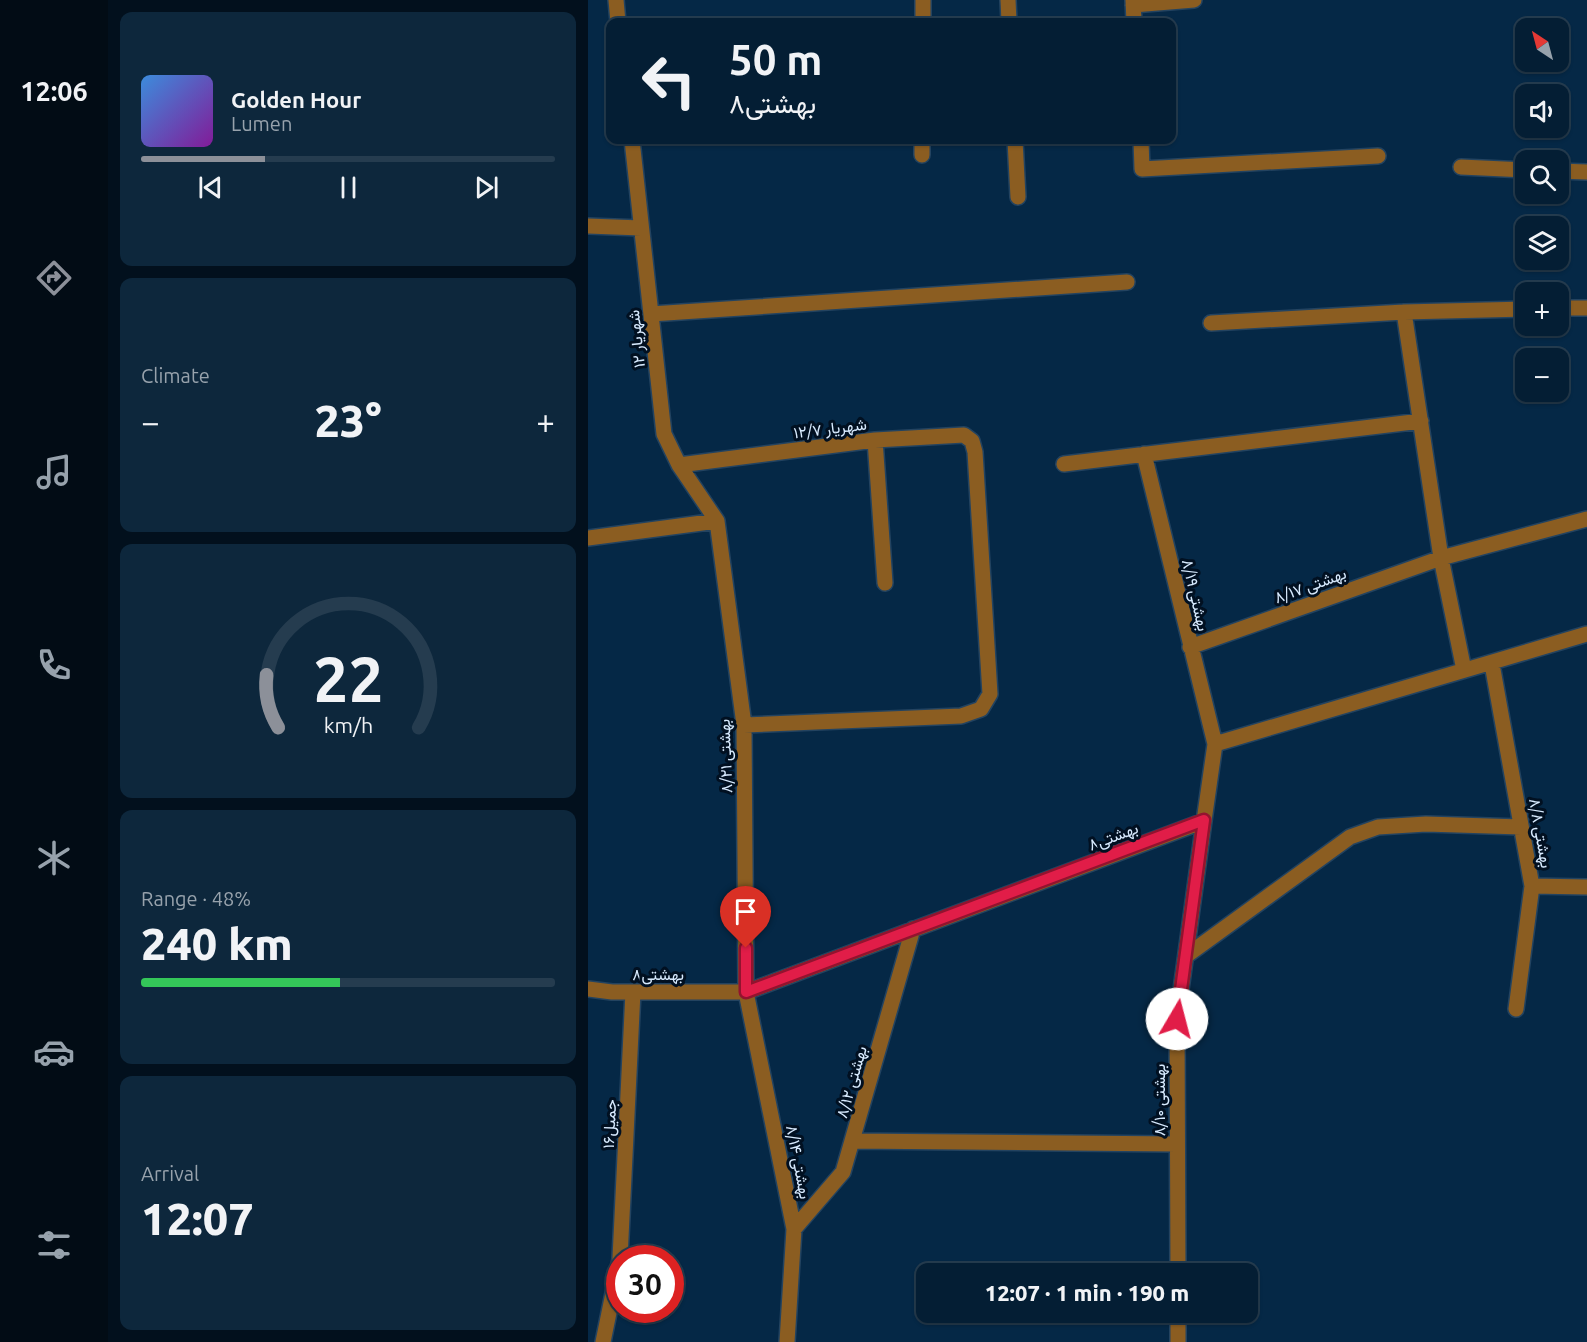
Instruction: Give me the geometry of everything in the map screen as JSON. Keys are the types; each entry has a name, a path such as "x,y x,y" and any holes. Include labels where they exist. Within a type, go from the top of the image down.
{"street":[{"path":"616,0 618,18"},
{"path":"923,0 923,18"},
{"path":"1008,0 1009,18"},
{"path":"1134,18 1133,3 1194,0"},
{"name":"شهریار ۱۲","path":"632,144 664,434 679,465 717,521"},
{"path":"1015,144 1018,197"},
{"path":"1141,144 1142,168 1378,156"},
{"path":"1461,167 1515,169"},
{"path":"1569,171 1587,172"},
{"path":"588,226 641,228"},
{"path":"651,314 1127,282"},
{"path":"1569,308 1587,308"},
{"path":"1211,323 1404,312 1515,309"},
{"path":"1404,312 1441,558 1464,670"},
{"path":"1064,464 1421,421"},
{"name":"شهریار ۱۲/۷","path":"679,465 875,440 964,435 972,441 975,452 990,694 981,709 961,716 744,725"},
{"path":"875,440 885,583"},
{"name":"بهشتی ۸/۱۹","path":"1144,454 1215,744"},
{"name":"بهشتی ۸/۱۷","path":"1190,647 1441,558 1587,519"},
{"path":"588,538 717,521"},
{"name":"بهشتی ۸/۲۱","path":"717,521 744,725 746,992"},
{"path":"1204,820 1215,744 1464,670 1492,664 1587,634"},
{"name":"بهشتی ۸/۸","path":"1492,664 1532,886 1516,1009"},
{"name":"بهشتی۸","path":"588,989 633,992 746,992 1204,820"},
{"name":"بهشتی ۸/۱۰","path":"1178,1263 1177,1019 1204,820"},
{"path":"1186,956 1350,837 1378,827 1426,824 1521,827"},
{"path":"1532,886 1587,887"},
{"name":"بهشتی ۸/۱۲","path":"794,1229 843,1172 913,929"},
{"name":"جمیل١۶","path":"621,1245 633,992"},
{"name":"بهشتی ۸/۱۴","path":"746,992 794,1229 787,1342"},
{"path":"852,1141 1177,1144"},
{"name":"جمیل١۶","path":"603,1342 607,1323"},
{"path":"1178,1323 1178,1342"}],"route":[{"path":"746,948 746,992 1204,820 1177,1019"}]}
